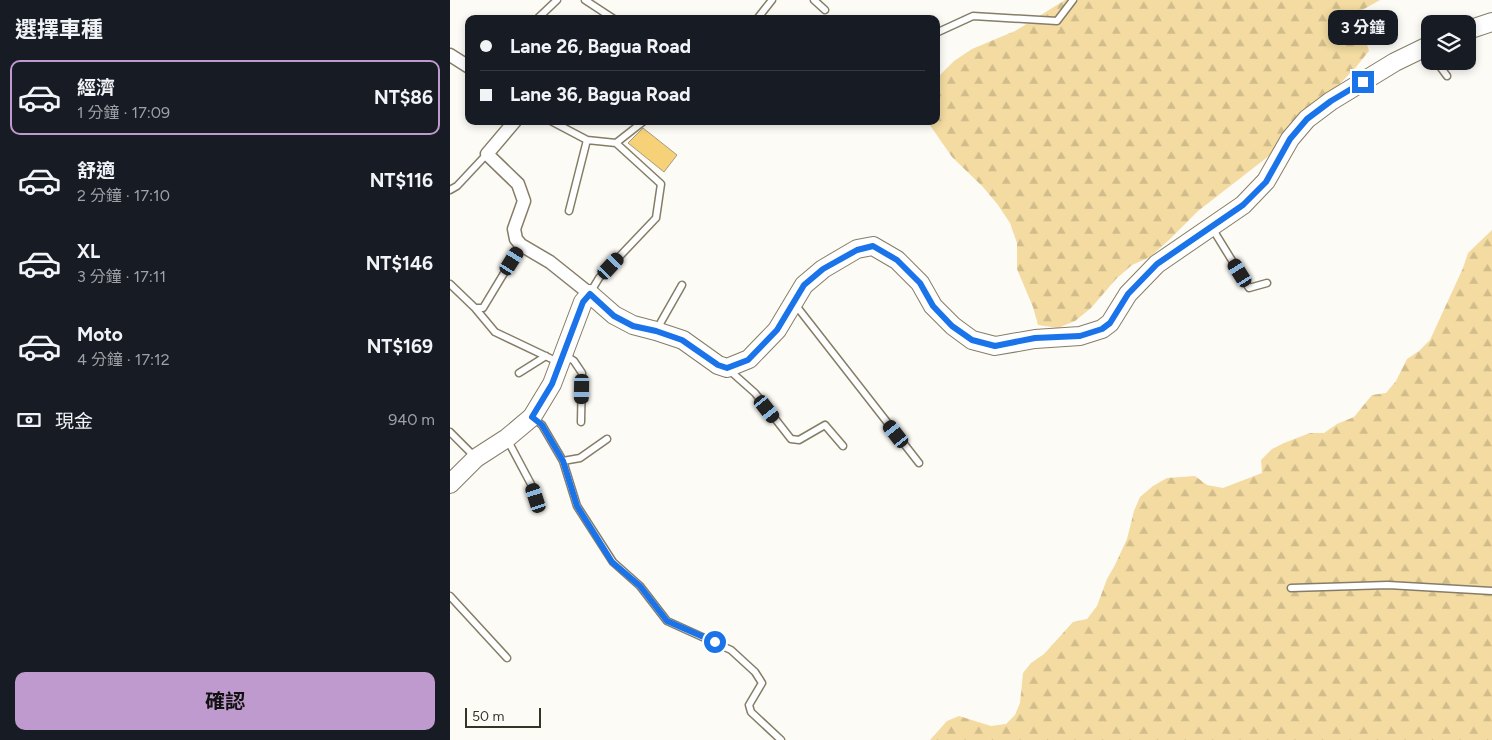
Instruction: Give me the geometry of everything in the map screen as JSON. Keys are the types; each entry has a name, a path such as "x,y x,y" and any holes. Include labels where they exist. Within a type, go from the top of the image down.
{"street":[{"path":"1476,27 1492,22"},
{"path":"511,125 487,154 518,184 524,201 514,229 516,239 522,246 550,262 614,316 633,326 656,331 682,340 718,365 727,368 748,360 777,330 804,285 823,269 857,250 873,246 897,260 920,283 933,306 952,326 972,340 995,346 1035,338 1080,336 1102,329 1110,323 1128,294 1157,264 1243,205 1266,182 1290,139 1307,119 1347,91 1395,62 1421,52"},
{"path":"450,55 465,64"},
{"path":"450,484 476,458 507,438 532,417 552,384 556,358 583,302 590,294"}],"lane":[{"path":"541,15 557,0"},
{"path":"586,0 608,15"},
{"path":"760,15 772,0"},
{"path":"814,0 825,10"},
{"path":"940,31 973,16 1057,21 1073,0"},
{"path":"1443,70 1447,76"},
{"path":"559,125 587,140 616,143 661,184 656,218 600,278 590,294"},
{"path":"616,143 639,125"},
{"path":"569,211 587,140"},
{"path":"450,190 457,186 487,154"},
{"path":"1211,227 1249,288 1267,283"},
{"path":"475,308 483,308 522,246"},
{"path":"450,284 475,308 495,332 556,358 574,360 582,373 581,422"},
{"path":"656,331 682,285"},
{"path":"793,302 919,463"},
{"path":"519,373 556,358"},
{"path":"727,368 755,393 791,439 799,440 825,424 843,446"},
{"path":"532,417 542,425 563,461 577,506 612,562 640,586 667,621 731,650 755,672 762,683 749,705 751,712 781,740"},
{"path":"450,432 476,458"},
{"path":"507,438 532,486 536,498"},
{"path":"563,461 580,458 607,439"},
{"path":"1291,588 1388,585 1492,591"},
{"path":"450,596 507,658"}],"green space":[{"path":"1065,0 1380,0 1355,14 1369,51 1274,152 1198,211 1150,257 1132,265 1116,279 1091,308 1075,321 1058,328 1038,325 1033,307 1017,269 1017,243 1010,223 983,187 952,157 930,125 940,125 940,75 954,61 972,49 1015,31"},
{"path":"1492,230 1492,740 930,740 947,721 959,716 991,726 1006,724 1015,715 1020,703 1023,673 1031,663 1044,654 1073,622 1087,619 1097,606 1107,579 1127,539 1134,511 1140,497 1153,486 1167,478 1195,476 1207,485 1223,488 1262,473 1261,460 1272,449 1310,433 1324,433 1337,424 1354,417 1372,395 1386,393 1396,381 1407,359 1430,340 1468,253"}],"building":[{"path":"643,128 677,155 664,172 628,143"}],"route":[{"path":"715,642 667,621 640,586 612,562 577,506 563,461 542,425 532,417 552,384 583,302 590,294 614,316 633,326 656,331 682,340 718,365 727,368 748,360 777,330 804,285 823,269 857,250 873,246 897,260 920,283 933,306 952,326 972,340 995,346 1035,338 1080,336 1102,329 1110,323 1128,294 1157,264 1243,205 1266,182 1290,139 1307,119 1331,101 1363,82"}]}
